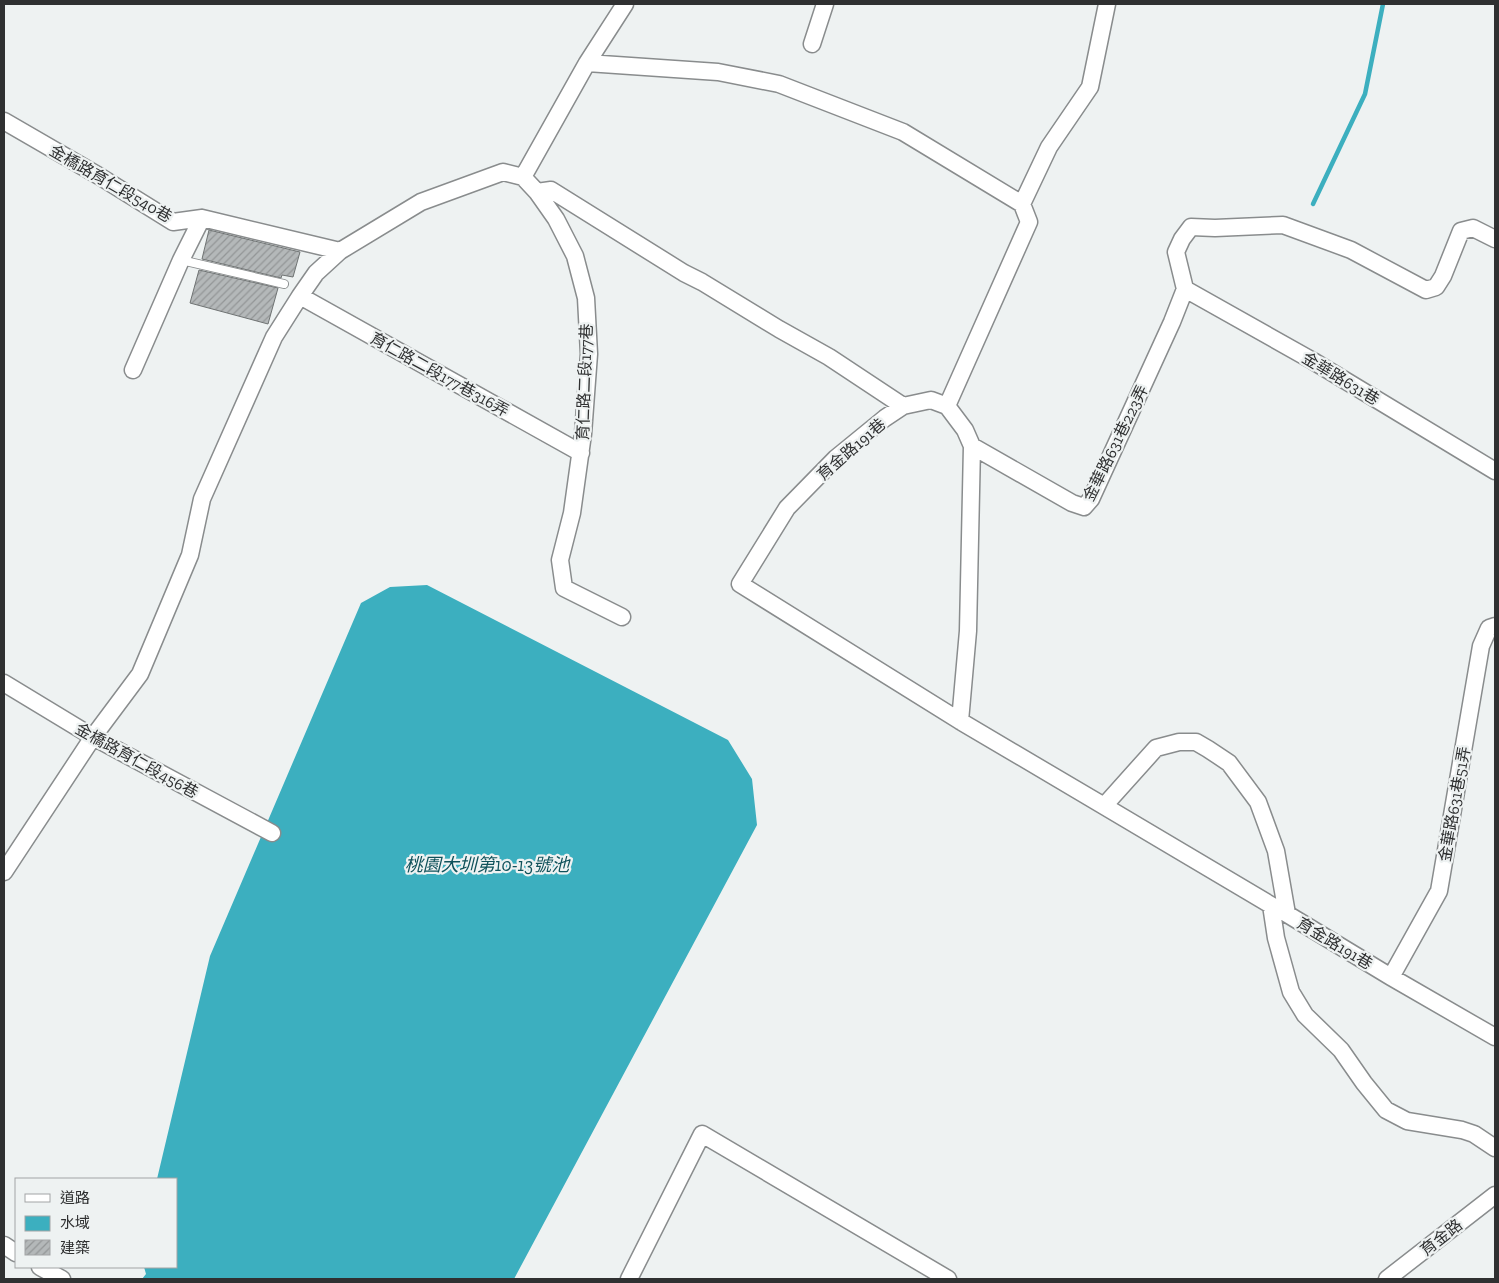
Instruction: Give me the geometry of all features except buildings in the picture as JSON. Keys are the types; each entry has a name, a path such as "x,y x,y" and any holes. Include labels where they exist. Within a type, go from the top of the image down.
{"street":[{"path":"4,872 93,737 140,674 190,555 202,499 274,337 300,296 316,274 340,251 421,202 503,172 523,177 586,63 625,4"},
{"path":"812,44 826,4"},
{"path":"1022,204 1049,148 1090,87 1107,4"},
{"path":"586,63 718,72 779,84 903,132 1022,204 1029,222 948,406 965,430 972,446 968,632 960,721"},
{"name":"金橋路育仁段540巷","path":"4,121 174,222 202,218 340,251"},
{"name":"育仁路二段177巷","path":"523,177 537,192 556,219 575,256 586,298 588,354 581,453 572,513 560,560 564,588 622,617"},
{"path":"537,192 552,190 684,273 829,357 903,406"},
{"path":"133,370 181,260 202,218"},
{"path":"1184,289 1176,252 1182,239 1192,227 1215,228 1283,225 1351,250 1426,290 1436,286 1443,276 1461,231 1473,228 1495,239"},
{"name":"金華路631巷223弄","path":"972,446 1072,503 1084,507 1091,500 1172,322 1184,289"},
{"name":"金華路631巷","path":"1184,289 1313,360 1495,470"},
{"name":"育仁路二段177巷316弄","path":"300,296 581,453"},
{"name":"育金路191巷","path":"948,406 931,400 903,406 885,418 836,458 787,508 740,584 960,721 1104,806 1156,748 1180,742 1196,742 1208,749 1229,763 1258,802 1276,851 1287,914 1495,1037"},
{"name":"金華路631巷51弄","path":"1391,977 1439,891 1481,646 1489,628 1495,626"},
{"name":"金橋路育仁段456巷","path":"4,683 93,737 272,833"},
{"path":"1104,806 1287,914"},
{"path":"1271,905 1276,938 1291,992 1305,1015 1341,1050 1364,1084 1386,1110 1407,1121 1462,1130 1474,1134 1495,1148"},
{"path":"629,1279 702,1134 948,1279"},
{"name":"育金路","path":"1387,1279 1495,1195"},
{"path":"4,1246 15,1252"},
{"path":"42,1268 62,1279"}],"lane":[{"path":"181,260 284,284"}],"water":[{"name":"桃園大圳第10-13號池","path":"427,585 728,740 752,779 757,825 514,1279 142,1279 146,1274 144,1268 178,1268 178,1178 157,1178 210,956 361,603 390,587"}],"waterway":[{"path":"1313,204 1365,94 1383,4"}]}
